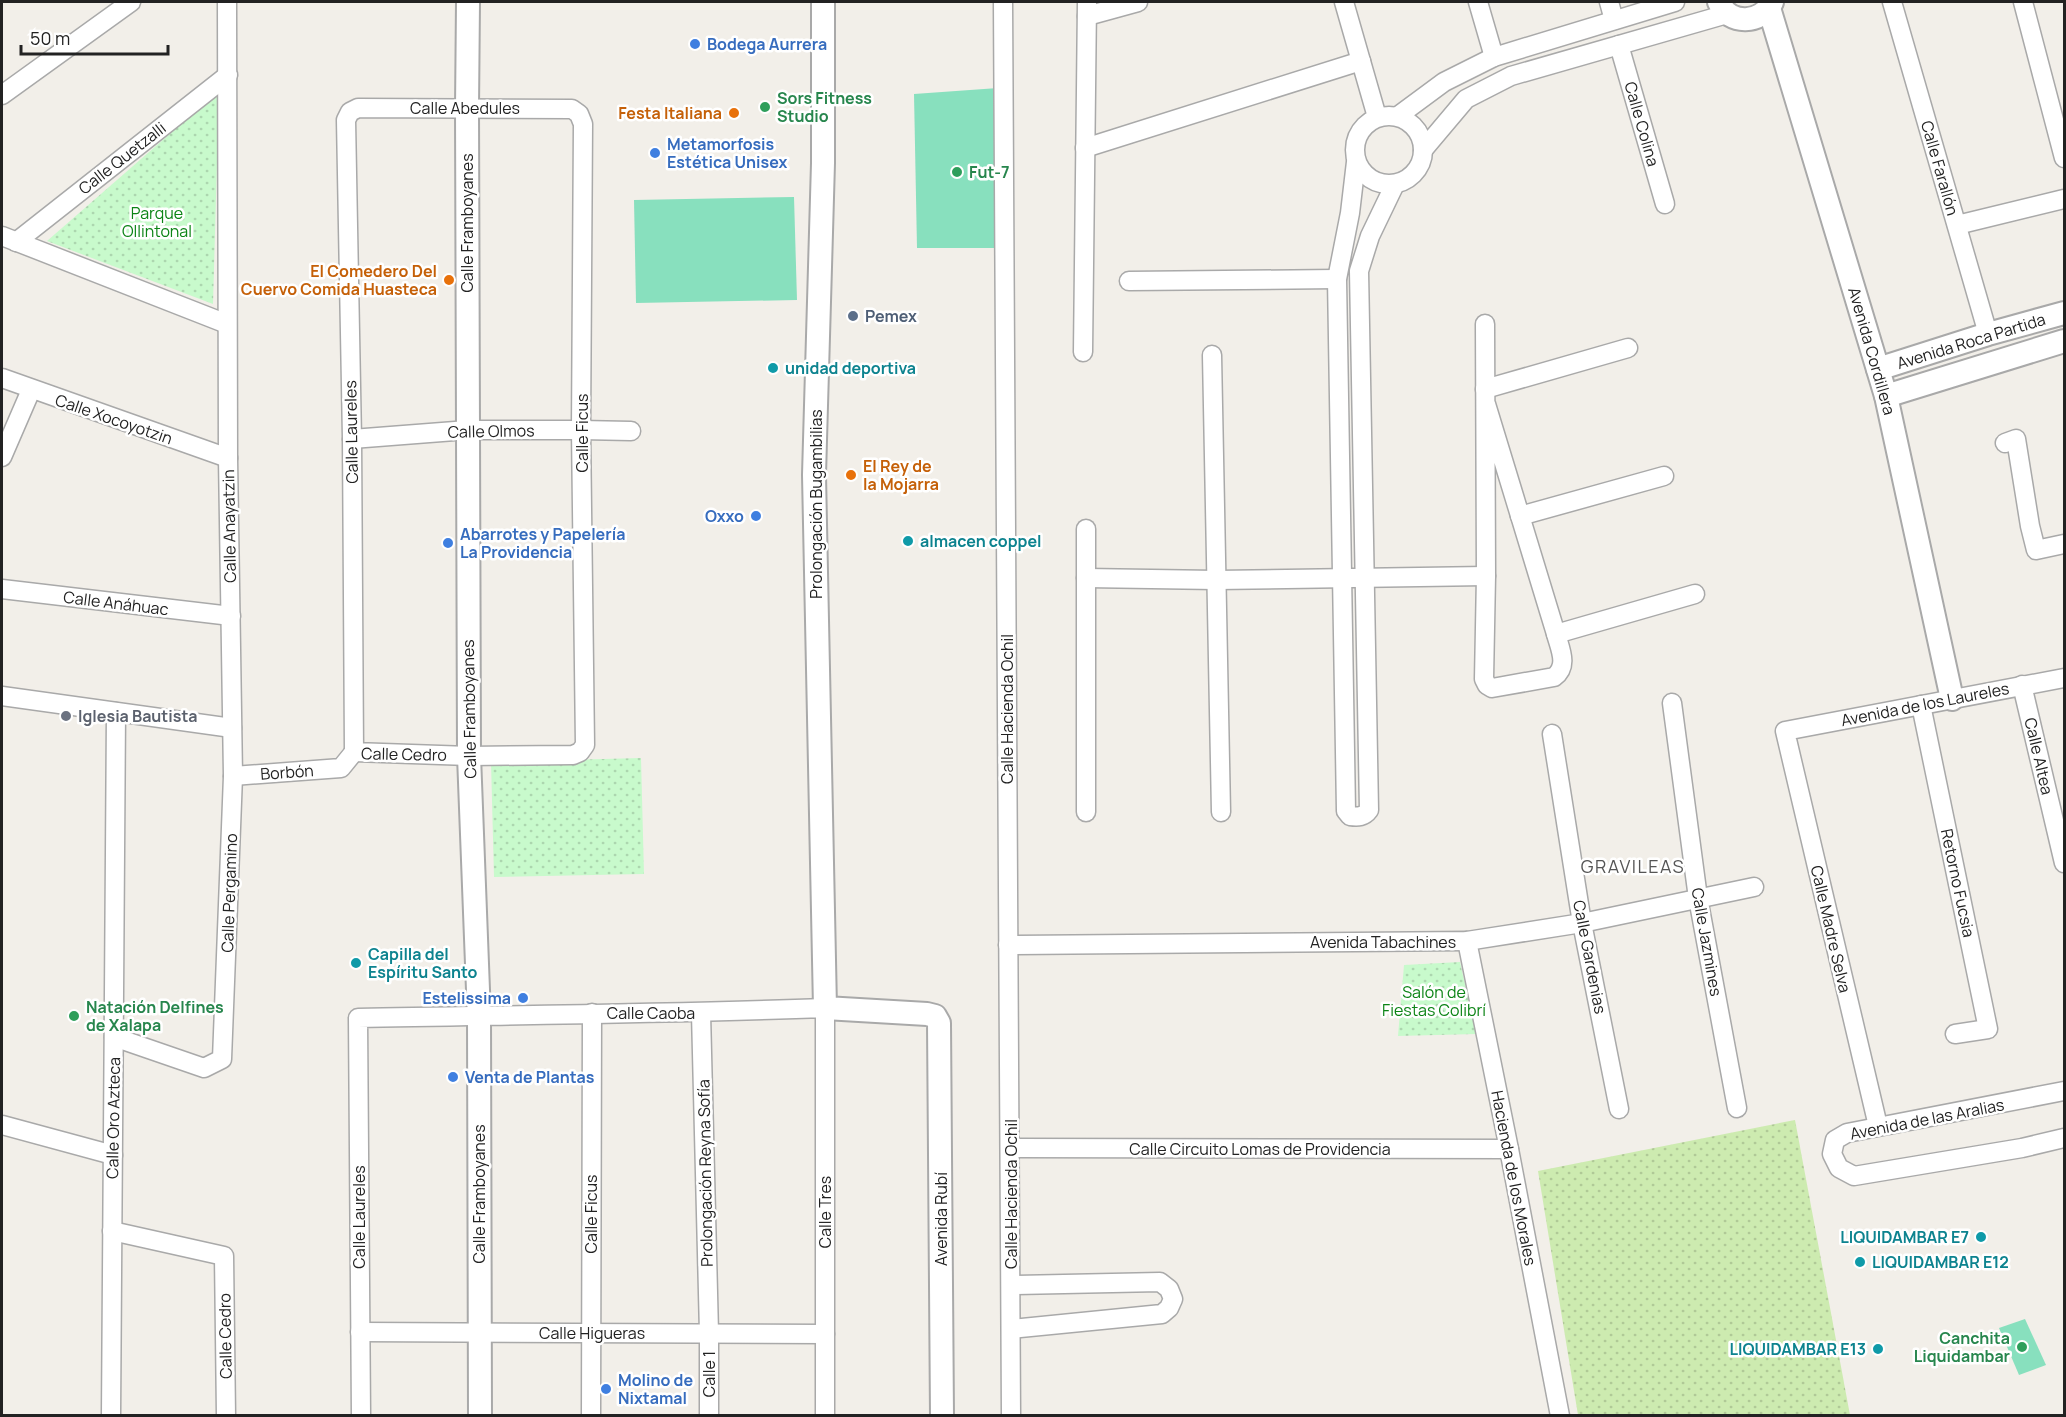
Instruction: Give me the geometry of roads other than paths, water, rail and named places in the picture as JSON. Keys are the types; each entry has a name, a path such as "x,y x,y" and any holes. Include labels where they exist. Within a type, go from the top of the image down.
{"street":[{"path":"2,95 131,2"},
{"name":"Calle Anayatzin","path":"227,2 227,324 232,728"},
{"name":"Calle Framboyanes","path":"468,2 469,756 479,1016 480,1416"},
{"name":"Prolongación Bugambilias","path":"823,2 823,163 814,475 825,1008"},
{"name":"Calle Hacienda Ochil","path":"1003,2 1011,1416"},
{"path":"1083,352 1087,9 1138,2"},
{"path":"1344,2 1377,117"},
{"path":"1478,2 1494,57"},
{"path":"1609,2 1614,20"},
{"path":"1398,116 1444,82 1494,57 1675,2"},
{"name":"Calle Farallón","path":"1892,2 1988,334"},
{"path":"2023,2 2064,158"},
{"path":"1356,162 1362,173 1383,184 1395,184 1406,180 1416,172 1424,150 1466,99 1511,76 1619,45 1723,8 1736,18 1745,20 1763,15 1771,5"},
{"name":"Avenida Cordillera","path":"1771,5 1886,396 1952,699"},
{"path":"1559,37 1564,60"},
{"name":"Calle Colina","path":"1619,45 1665,204"},
{"path":"1086,148 1361,61"},
{"name":"Calle Quetzalli","path":"9,239 228,75"},
{"name":"Calle Abedules","path":"350,112 358,108 467,108 572,109 579,114"},
{"name":"Calle Laureles","path":"350,112 346,120 352,439 354,752"},
{"name":"Calle Ficus","path":"579,114 583,124 581,430 585,745 580,752"},
{"path":"1395,184 1370,236 1359,272 1369,810 1365,815 1358,817 1350,816 1346,811 1337,279 1350,213 1356,162 1355,140 1360,130 1367,122 1377,117 1398,116 1416,128 1424,150"},
{"path":"1957,225 2064,199"},
{"path":"9,239 227,324"},
{"path":"1129,281 1337,279"},
{"name":"Avenida Roca Partida","path":"1878,369 1988,334 2064,313"},
{"path":"1485,324 1484,679 1492,688 1554,676 1560,672 1563,664 1557,634 1486,396"},
{"name":"Avenida Roca Partida","path":"1886,396 2064,341"},
{"path":"1486,396 1628,348"},
{"path":"1337,353 1361,352"},
{"path":"1212,355 1221,813"},
{"name":"Calle Xocoyotzin","path":"2,378 228,458"},
{"path":"2,457 31,390"},
{"name":"Calle Olmos","path":"352,439 468,430 631,431"},
{"path":"2005,443 2016,439 2036,550 2064,544"},
{"path":"1520,516 1664,476"},
{"path":"1086,529 1086,812"},
{"path":"1086,578 1216,580 1486,576"},
{"name":"Calle Anáhuac","path":"2,589 231,616"},
{"path":"1557,634 1695,594"},
{"name":"Avenida de los Laureles","path":"1785,731 2064,678"},
{"name":"Calle Altea","path":"2022,685 2064,863"},
{"path":"2,696 232,728"},
{"name":"Calle Jazmines","path":"1672,703 1698,898 1737,1108"},
{"name":"Retorno Fucsia","path":"1921,705 1988,1029 1955,1034"},
{"name":"Calle Oro Azteca","path":"111,1416 116,712"},
{"name":"Calle Pergamino","path":"114,1037 204,1068 222,1059 233,776 232,728"},
{"name":"Calle Madre Selva","path":"1785,731 1878,1126"},
{"name":"Calle Gardenias","path":"1552,734 1582,923 1619,1109"},
{"name":"Calle Cedro","path":"341,768 354,752 469,756 573,755 580,752"},
{"name":"Borbón","path":"233,776 341,768"},
{"name":"Avenida Tabachines","path":"1008,945 1467,941 1582,923 1754,887"},
{"name":"Hacienda de los Morales","path":"1467,941 1560,1416"},
{"name":"Calle Caoba","path":"358,1018 701,1013 825,1008 927,1014 935,1016 939,1023"},
{"name":"Calle Tres","path":"825,1008 825,1416"},
{"name":"Calle Ficus","path":"591,1416 592,1013"},
{"name":"Prolongación Reyna Sofía","path":"701,1013 709,1333"},
{"name":"Calle Laureles","path":"358,1018 361,1416"},
{"name":"Avenida Rubí","path":"939,1023 942,1416"},
{"name":"Avenida de las Aralias","path":"2064,1091 1847,1133 1835,1140 1832,1154 1839,1168 1854,1176 2022,1148 2064,1138"},
{"path":"2,1139 2,1125 112,1155"},
{"name":"Calle Circuito Lomas de Providencia","path":"1011,1148 1509,1149"},
{"name":"Calle Cedro","path":"111,1231 224,1256 226,1416"},
{"path":"1011,1285 1160,1282 1169,1289 1173,1299 1170,1308 1162,1314 1011,1329"},
{"name":"Calle Higueras","path":"360,1332 825,1334"},
{"name":"Calle 1","path":"709,1333 709,1416"}],"place":[{"name":"Bodega Aurrera","path":"695,44"},
{"name":"Sors Fitness Studio","path":"765,107"},
{"name":"Festa Italiana","path":"734,113"},
{"name":"Metamorfosis Estética Unisex","path":"655,153"},
{"name":"Fut-7","path":"957,172"},
{"name":"El Comedero Del Cuervo Comida Huasteca","path":"449,280"},
{"name":"Pemex","path":"853,316"},
{"name":"unidad deportiva","path":"773,368"},
{"name":"El Rey de la Mojarra","path":"851,475"},
{"name":"Oxxo","path":"756,516"},
{"name":"almacen coppel","path":"908,541"},
{"name":"Abarrotes y Papelería La Providencia","path":"448,543"},
{"name":"Iglesia Bautista","path":"66,716"},
{"name":"Capilla del Espíritu Santo","path":"356,963"},
{"name":"Estelissima","path":"523,998"},
{"name":"Natación Delfines de Xalapa","path":"74,1016"},
{"name":"Venta de Plantas","path":"453,1077"},
{"name":"LIQUIDAMBAR E7","path":"1981,1237"},
{"name":"LIQUIDAMBAR E12","path":"1860,1262"},
{"name":"Canchita Liquidambar","path":"2022,1347"},
{"name":"LIQUIDAMBAR E13","path":"1878,1349"},
{"name":"Molino de Nixtamal","path":"606,1389"}],"district":[{"name":"GRAVILEAS","path":"1633,867"}],"park label":[{"name":"Parque Ollintonal","path":"157,222"},
{"name":"Salón de Fiestas Colibrí","path":"1434,1001"}]}
